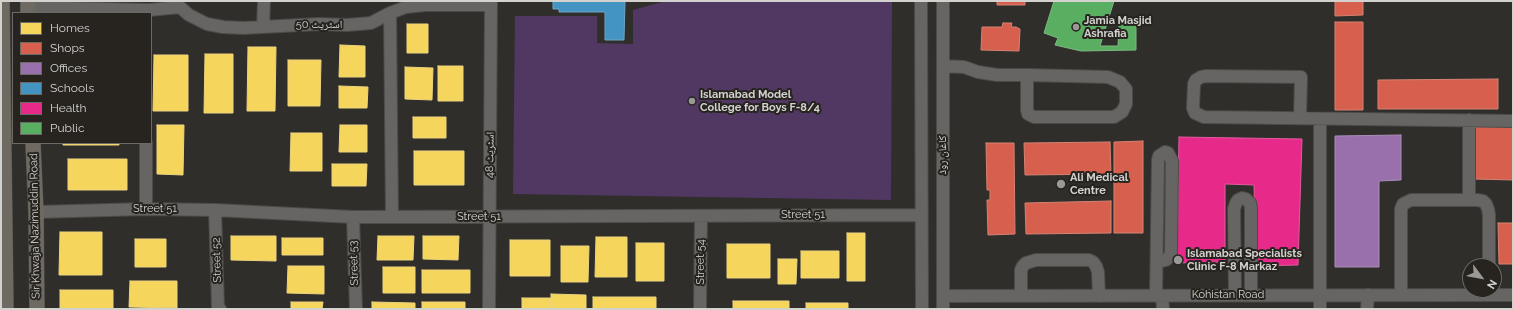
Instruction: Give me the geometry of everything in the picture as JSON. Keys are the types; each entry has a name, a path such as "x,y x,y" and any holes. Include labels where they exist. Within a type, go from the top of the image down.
{"main road":[{"path":"2,1 6,309"},
{"name":"Sir Khwaja Nazimuddin Road","path":"33,144 36,212 37,309"}],"street":[{"path":"263,27 264,1"},
{"name":"کاغان روڈ","path":"921,1 922,309"},
{"name":"کاغان روڈ","path":"943,1 943,309"},
{"name":"اسٹریٹ 50","path":"28,7 149,11 180,7 190,15 207,24 223,28 371,23 406,7 491,3"},
{"name":"اسٹریٹ 48","path":"490,309 489,217 491,3"},
{"path":"390,13 392,217"},
{"path":"922,62 964,67 986,74 1108,76 1120,82 1126,89 1126,104 1122,112 1114,117 1034,117 1028,114 1027,110 1027,75"},
{"path":"1300,118 1301,76 1206,76 1200,77 1194,84 1193,108 1195,113 1200,116 1320,119 1513,121"},
{"path":"1320,119 1320,309"},
{"path":"1469,120 1469,200"},
{"path":"146,144 146,209"},
{"path":"1157,262 1166,260 1170,257 1172,160 1168,153 1165,152 1159,156 1158,160 1157,262 1159,296 1163,309"},
{"path":"1235,295 1234,209 1238,200 1242,198 1246,199 1250,203 1251,209 1251,295"},
{"path":"1401,295 1401,209 1403,204 1411,200 1483,201 1488,209 1489,258"},
{"name":"Street 51","path":"36,212 146,209 215,210 353,217 922,215"},
{"name":"Street 52","path":"215,210 218,307 220,309"},
{"name":"Street 54","path":"700,309 701,216"},
{"name":"Street 53","path":"353,217 356,309"},
{"path":"1021,296 1021,270 1026,263 1036,260 1089,260 1093,262 1098,272 1098,296"},
{"name":"Kohistan Road","path":"943,296 1462,294"},
{"name":"Kohistan Road","path":"1502,294 1513,295"},
{"path":"1368,295 1368,309"}],"shaded area":[{"name":"Islamabad Model College for Boys F-8/4","path":"666,1 892,1 891,200 513,194 515,16 597,16 597,43 633,44 633,10"}],"building: Homes":[{"path":"407,24 428,24 428,53 407,53"},
{"path":"340,45 365,46 365,77 339,77"},
{"path":"248,47 276,47 275,111 247,111"},
{"path":"205,54 233,54 233,113 204,113"},
{"path":"154,55 188,55 188,111 153,111"},
{"path":"288,60 321,60 320,106 288,106"},
{"path":"438,66 463,66 463,101 438,101"},
{"path":"405,67 433,68 432,100 405,99"},
{"path":"339,86 368,87 367,108 339,108"},
{"path":"413,117 446,117 446,138 413,138"},
{"path":"157,125 184,125 183,175 157,174"},
{"path":"340,125 367,125 367,152 339,152"},
{"path":"291,133 322,133 322,171 290,171"},
{"path":"63,144 119,144 119,145"},
{"path":"414,151 464,151 464,185 414,185"},
{"path":"68,159 127,159 127,190 68,190"},
{"path":"332,164 367,164 366,186 332,186"},
{"path":"60,232 102,232 102,275 59,275"},
{"path":"847,233 865,233 865,281 847,281"},
{"path":"231,236 276,236 276,261 231,260"},
{"path":"378,236 414,236 413,260 377,260"},
{"path":"423,236 459,236 458,260 423,259"},
{"path":"596,237 627,237 627,277 595,277"},
{"path":"282,238 323,238 323,255 282,255"},
{"path":"135,239 166,239 166,267 135,267"},
{"path":"510,240 550,240 550,276 510,276"},
{"path":"636,243 664,243 664,281 636,281"},
{"path":"727,244 770,244 770,278 727,278"},
{"path":"561,246 589,246 588,282 561,282"},
{"path":"801,251 839,251 839,278 801,278"},
{"path":"778,259 797,259 796,284 778,284"},
{"path":"288,266 324,266 324,294 287,293"},
{"path":"383,267 415,267 415,293 383,293"},
{"path":"422,270 470,270 470,293 422,293"},
{"path":"130,281 177,281 177,308 129,307"},
{"path":"60,290 113,290 113,309 60,309"},
{"path":"551,294 586,295 586,309 551,309"},
{"path":"593,297 656,297 656,309 593,309"},
{"path":"522,298 551,298 551,309 522,309"},
{"path":"733,301 789,301 789,309 733,309"},
{"path":"291,302 323,302 322,309 291,309"},
{"path":"372,302 415,303 415,309 372,309"},
{"path":"422,302 465,302 465,309 422,309"},
{"path":"806,303 848,303 848,309 806,309"}],"building: Shops":[{"path":"997,1 1025,1 1025,5 997,5"},
{"path":"1335,1 1363,1 1363,15 1335,16"},
{"path":"1335,22 1363,22 1363,110 1335,110"},
{"path":"1003,23 1012,23 1011,27 1020,29 1019,51 981,50 982,27 1002,27"},
{"path":"1498,79 1498,109 1378,109 1378,80"},
{"path":"1473,127 1513,127 1513,180 1473,179"},
{"path":"1143,141 1143,233 1114,233 1114,142"},
{"path":"1110,142 1111,174 1025,175 1024,143"},
{"path":"986,143 1014,143 1015,234 988,235 987,200 990,200 990,190 987,190"},
{"path":"1111,201 1111,233 1026,234 1025,203"},
{"path":"1498,223 1513,223 1513,264 1502,264 1502,258 1499,258"}],"building: Offices":[{"path":"1401,135 1401,180 1379,181 1379,267 1335,267 1335,136"}],"building: Schools":[{"path":"553,1 625,1 624,40 605,40 605,12 559,12 559,9 553,9"}],"building: Health":[{"path":"1179,137 1302,139 1298,265 1256,266 1254,185 1225,184 1225,262 1177,263"}],"building: Public":[{"name":"Jamia Masjid Ashrafia","path":"1054,1 1114,1 1100,46 1118,46 1119,22 1121,22 1121,19 1136,19 1136,50 1081,51 1055,45 1058,38 1044,33"}],"place":[{"name":"Jamia Masjid Ashrafia","path":"1076,27"},
{"name":"Islamabad Model College for Boys F-8/4","path":"692,101"},
{"name":"Ali Medical Centre","path":"1061,184"},
{"name":"Islamabad Specialists Clinic F-8 Markaz","path":"1178,260"}]}
